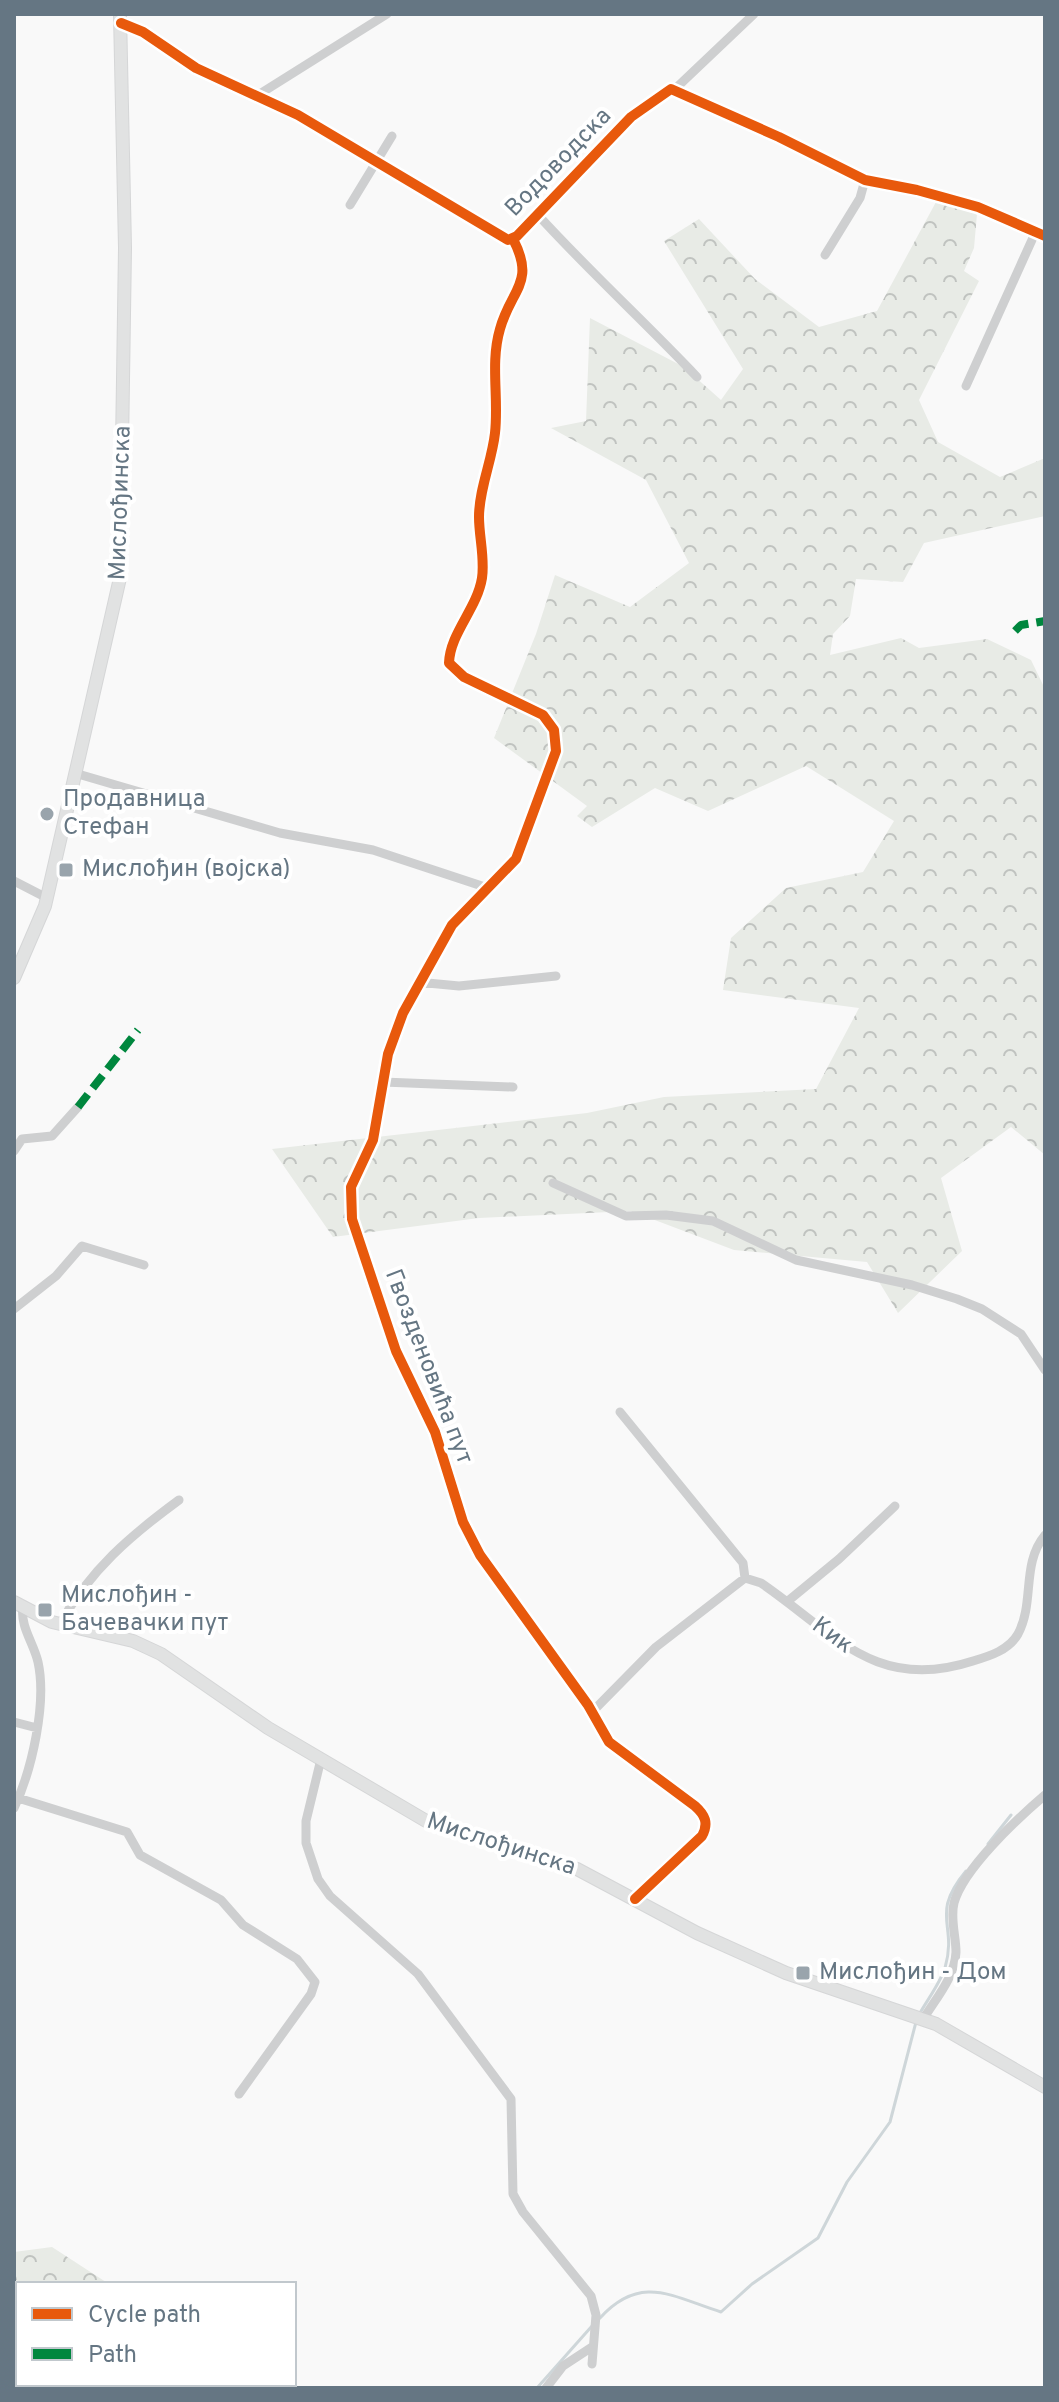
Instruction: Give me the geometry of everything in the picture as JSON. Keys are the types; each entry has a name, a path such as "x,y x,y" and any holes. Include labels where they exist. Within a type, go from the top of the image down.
{"main road":[{"name":"Мислођинска","path":"14,978 37,931 47,898 115,609 121,561 125,248 120,18"},
{"name":"Мислођинска","path":"19,1605 60,1624 133,1641 154,1650 268,1728 433,1825 554,1860 697,1933 804,1981 924,2018 1045,2087"}],"street":[{"path":"258,95 387,14"},
{"name":"Водоводска","path":"120,18 196,68 258,95 506,239 513,239 631,117 675,89 754,14"},
{"path":"675,89 865,180 978,207 1040,233 966,386"},
{"path":"350,205 392,136"},
{"path":"825,255 860,198 865,180"},
{"path":"538,215 607,291 646,323 697,377"},
{"name":"Гвозденовића пут","path":"513,239 523,258 524,275 500,327 497,343 495,434 479,509 482,577 477,596 449,651 449,663 464,677 543,715 556,738 556,751 521,850 510,868 452,925 417,982 388,1054 373,1140 351,1187 350,1208 396,1351 444,1454 471,1540 616,1749 695,1806 706,1822 702,1836 635,1899"},
{"path":"78,774 280,833 373,850 488,888"},
{"path":"14,881 47,898"},
{"path":"417,982 459,986 556,976"},
{"path":"383,1082 513,1087"},
{"path":"14,1151 22,1139 52,1136 78,1107"},
{"path":"553,1183 626,1216 666,1215 713,1221 796,1260 912,1285 957,1299 982,1309 1021,1334 1045,1370"},
{"path":"14,1309 56,1276 82,1246 144,1265"},
{"path":"592,1712 645,1656 745,1578 743,1563 620,1412"},
{"path":"60,1624 100,1564 128,1537 179,1500"},
{"path":"788,1601 839,1559 895,1506"},
{"name":"Кик","path":"745,1578 761,1583 850,1651 869,1660 908,1669 966,1664 997,1654 1018,1635 1027,1601 1031,1561 1045,1535"},
{"path":"19,1605 41,1679 42,1698 16,1803 127,1832 140,1855 221,1900 243,1925 297,1959 315,1982 311,1994 239,2094"},
{"path":"14,1722 37,1728"},
{"path":"321,1759 306,1821 306,1843 318,1879 330,1896 418,1974 511,2099 513,2194 523,2212 591,2296 596,2315 592,2364"},
{"path":"924,2018 953,1970 956,1952 953,1910 957,1895 995,1845 1045,1795"},
{"path":"546,2388 563,2366 592,2347"}],"green space":[{"path":"936,202 977,214 974,248 964,271 979,281 919,400 938,442 1000,477 1045,458 1045,516 924,543 903,582 856,579 850,616 833,634 830,655 901,638 919,648 987,639 1031,660 1045,689 1045,1155 1011,1127 941,1178 962,1251 898,1313 867,1262 734,1250 631,1211 479,1218 333,1237 272,1149 587,1113 664,1097 816,1089 859,1008 723,990 731,938 786,888 863,872 894,821 806,766 708,811 655,788 592,827 577,816 587,806 494,738 536,634 555,575 630,607 689,563 646,480 551,428 586,421 590,318 684,367 721,400 743,369 664,241 699,219 755,279 819,327 877,311"},
{"path":"52,2247 106,2282 16,2282 16,2386 118,2386 14,2388 14,2252"}],"waterway":[{"path":"988,1844 1011,1815"},
{"path":"920,2013 945,1968 949,1899 966,1871"},
{"path":"600,2318 615,2304 644,2292 672,2295 721,2312 752,2284 818,2238 847,2182 890,2122 916,2022"},
{"path":"537,2388 592,2326"}],"marked path":[{"path":"1015,631 1021,625 1045,621"},
{"path":"78,1107 138,1030"}],"cycle path":[{"path":"121,23 143,32 196,68 298,115 508,240 517,236 631,117 671,89 779,137 865,180 978,207 1045,236"},
{"path":"513,239 522,276 497,342 495,433 480,506 482,578 475,600 454,641 449,663 464,677 543,715 554,730 556,751 516,859 452,925 403,1013 388,1054 373,1140 351,1187 352,1219 396,1351 435,1432 463,1522 480,1555 588,1705 609,1742 695,1806 703,1816 705,1827 702,1836 635,1899"}],"place":[{"name":"Продавница Стефан","path":"47,814"},
{"name":"Мислођин (војска)","path":"66,870"},
{"name":"Мислођин - Бачевачки пут","path":"45,1610"},
{"name":"Мислођин - Дом","path":"803,1973"}]}
